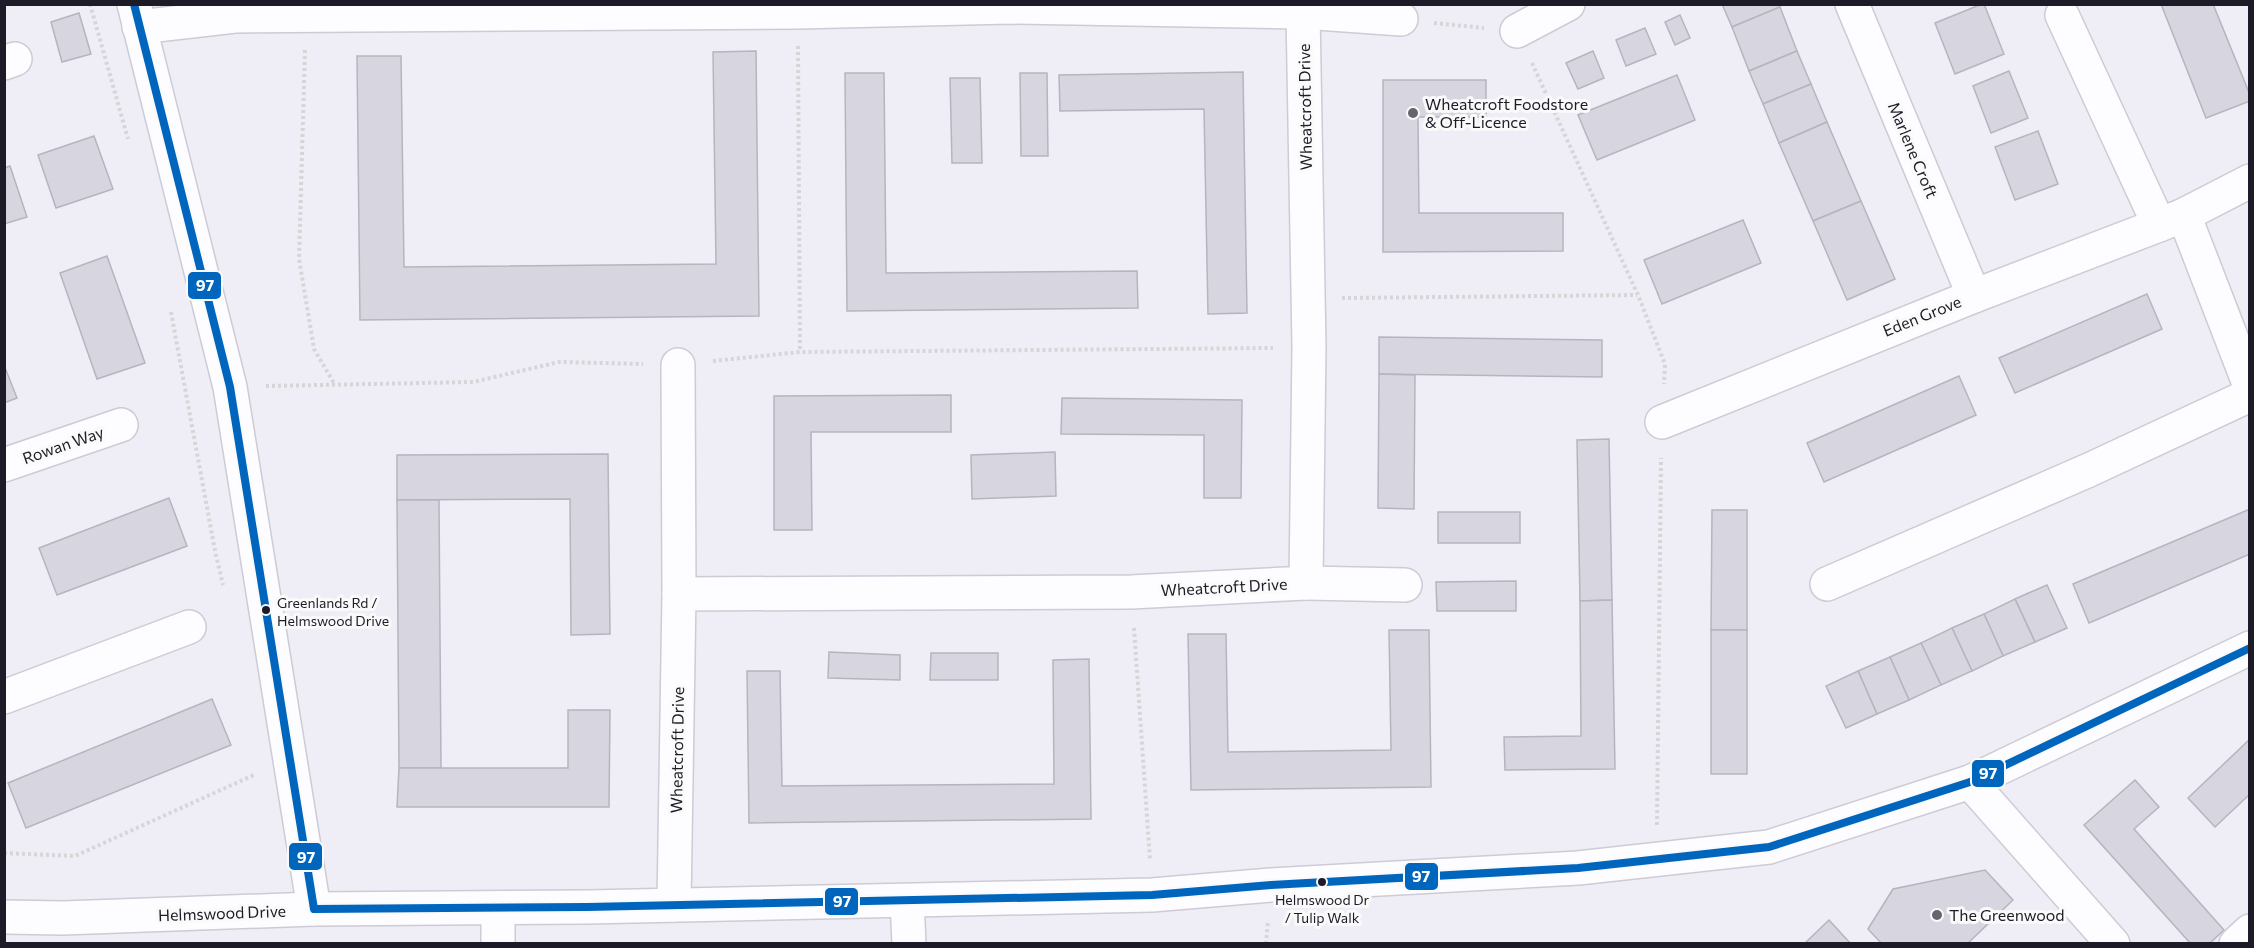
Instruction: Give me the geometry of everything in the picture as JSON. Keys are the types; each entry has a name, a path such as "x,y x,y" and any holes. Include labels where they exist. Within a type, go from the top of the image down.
{"street":[{"path":"1517,31 1568,4"},
{"name":"Marlene Croft","path":"1852,4 1974,296"},
{"path":"314,909 230,387 136,16 798,12 1009,6 1303,12 1401,20"},
{"name":"Wheatcroft Drive","path":"679,594 1131,592 1306,583 1309,347 1303,12"},
{"path":"2062,15 2172,220 2250,386"},
{"name":"Eden Grove","path":"1662,422 1974,296 2172,220 2250,181"},
{"name":"Wheatcroft Drive","path":"674,905 679,594 678,365"},
{"path":"1827,584 2089,470 2250,395"},
{"name":"Rowan Way","path":"4,465 121,424"},
{"path":"1306,583 1405,585"},
{"path":"4,697 189,627"},
{"name":"Helmswood Drive","path":"4,916 63,931 314,909 498,908 1152,895 1578,868 1769,847 1970,782 2250,648"},
{"path":"1970,782 2113,944"},
{"path":"907,901 909,944"},
{"path":"498,908 498,944"},
{"path":"2236,944 2250,931"}],"path":[{"path":"90,4 130,147"},
{"path":"798,12 800,352"},
{"path":"306,15 299,259 314,350 335,384"},
{"path":"1401,20 1517,31"},
{"path":"1308,298 1638,295"},
{"path":"170,304 214,551 223,586"},
{"path":"230,387 473,382 559,362 678,365 800,352 1309,347"},
{"path":"1131,592 1152,895"},
{"path":"4,853 75,856 290,760"}],"building":[{"path":"1722,4 1779,4 1780,7 1732,27"},
{"path":"1984,4 2004,54 1955,74 1935,23"},
{"path":"2161,4 2213,4 2250,95 2250,101 2206,118"},
{"path":"1780,7 1797,51 1749,71 1732,27"},
{"path":"79,13 91,54 62,62 51,22"},
{"path":"1680,15 1690,38 1675,45 1665,22"},
{"path":"1645,28 1656,54 1626,66 1616,40"},
{"path":"756,51 759,316 360,320 357,56 401,56 404,267 716,264 713,52"},
{"path":"1593,51 1604,78 1578,89 1566,63"},
{"path":"1797,51 1811,84 1763,104 1749,71"},
{"path":"2009,71 2028,118 1991,133 1973,86"},
{"path":"1243,72 1247,313 1208,314 1204,109 1060,111 1059,75"},
{"path":"845,73 884,73 886,273 1137,271 1138,308 847,311"},
{"path":"1020,73 1047,73 1048,156 1021,156"},
{"path":"1677,75 1695,120 1597,160 1578,115"},
{"path":"950,78 980,78 982,163 952,163"},
{"path":"1383,80 1486,80 1486,117 1418,117 1419,213 1563,213 1563,251 1383,252"},
{"path":"1811,84 1827,122 1779,143 1763,104"},
{"path":"1827,122 1861,201 1813,221 1779,143"},
{"path":"2038,131 2058,184 2015,200 1995,147"},
{"path":"94,136 113,189 56,208 38,155"},
{"path":"10,166 27,217 4,224 4,168"},
{"path":"1861,201 1895,279 1847,300 1813,221"},
{"path":"1743,220 1761,263 1662,304 1644,260"},
{"path":"107,256 145,363 97,379 60,273"},
{"path":"2147,294 2162,329 2015,393 1999,358"},
{"path":"1379,337 1602,340 1602,377 1379,374"},
{"path":"4,365 17,398 4,403"},
{"path":"1379,374 1415,375 1414,509 1378,508"},
{"path":"1959,376 1976,415 1824,482 1807,443"},
{"path":"951,395 951,432 811,432 812,530 774,530 774,396"},
{"path":"1062,398 1242,400 1241,498 1204,498 1204,435 1061,434"},
{"path":"1609,439 1612,600 1580,601 1577,440"},
{"path":"1055,452 1056,496 972,499 971,455"},
{"path":"608,454 610,634 571,635 570,499 397,500 397,455"},
{"path":"169,498 187,546 57,595 39,548"},
{"path":"397,500 439,500 441,768 399,768"},
{"path":"2250,509 2250,554 2089,623 2073,584"},
{"path":"1712,510 1747,510 1747,630 1711,630"},
{"path":"1438,512 1520,512 1520,543 1438,543"},
{"path":"1516,581 1516,611 1437,611 1436,582"},
{"path":"2047,585 2067,628 2035,642 2015,599"},
{"path":"2015,599 2035,642 2003,656 1984,614"},
{"path":"1612,600 1615,769 1505,770 1504,737 1581,736 1580,601"},
{"path":"1984,614 2003,656 1972,671 1952,628"},
{"path":"1952,628 1972,671 1941,685 1921,643"},
{"path":"1389,630 1429,630 1431,787 1191,790 1188,634 1226,634 1228,752 1391,750"},
{"path":"1711,630 1747,630 1747,774 1711,774"},
{"path":"1921,643 1941,685 1909,700 1890,657"},
{"path":"829,652 900,655 900,680 828,678"},
{"path":"931,653 998,653 998,680 930,680"},
{"path":"1890,657 1909,700 1877,714 1858,671"},
{"path":"1089,659 1091,819 749,823 747,671 780,671 782,786 1054,784 1053,660"},
{"path":"1858,671 1877,714 1846,728 1826,686"},
{"path":"212,699 231,745 26,828 8,783"},
{"path":"568,710 610,710 609,807 397,807 399,768 568,768"},
{"path":"2250,739 2250,794 2215,827 2188,798"},
{"path":"2135,780 2159,807 2134,829 2224,930 2209,944 2191,944 2084,825"},
{"name":"The Greenwood","path":"1985,870 2013,900 1967,944 1882,944 1868,929 1893,889"},
{"path":"1829,920 1851,944 1804,944"}],"transit line":[{"name":"97","path":"134,4 230,387 314,909 587,907 1152,895 1271,885 1578,868 1769,847 1970,782 2250,648"}],"place":[{"name":"Wheatcroft Foodstore & Off-Licence","path":"1413,113"},
{"name":"Greenlands Rd / Helmswood Drive","path":"266,610"},
{"name":"Helmswood Dr / Tulip Walk","path":"1322,882"},
{"name":"The Greenwood","path":"1937,915"}]}
